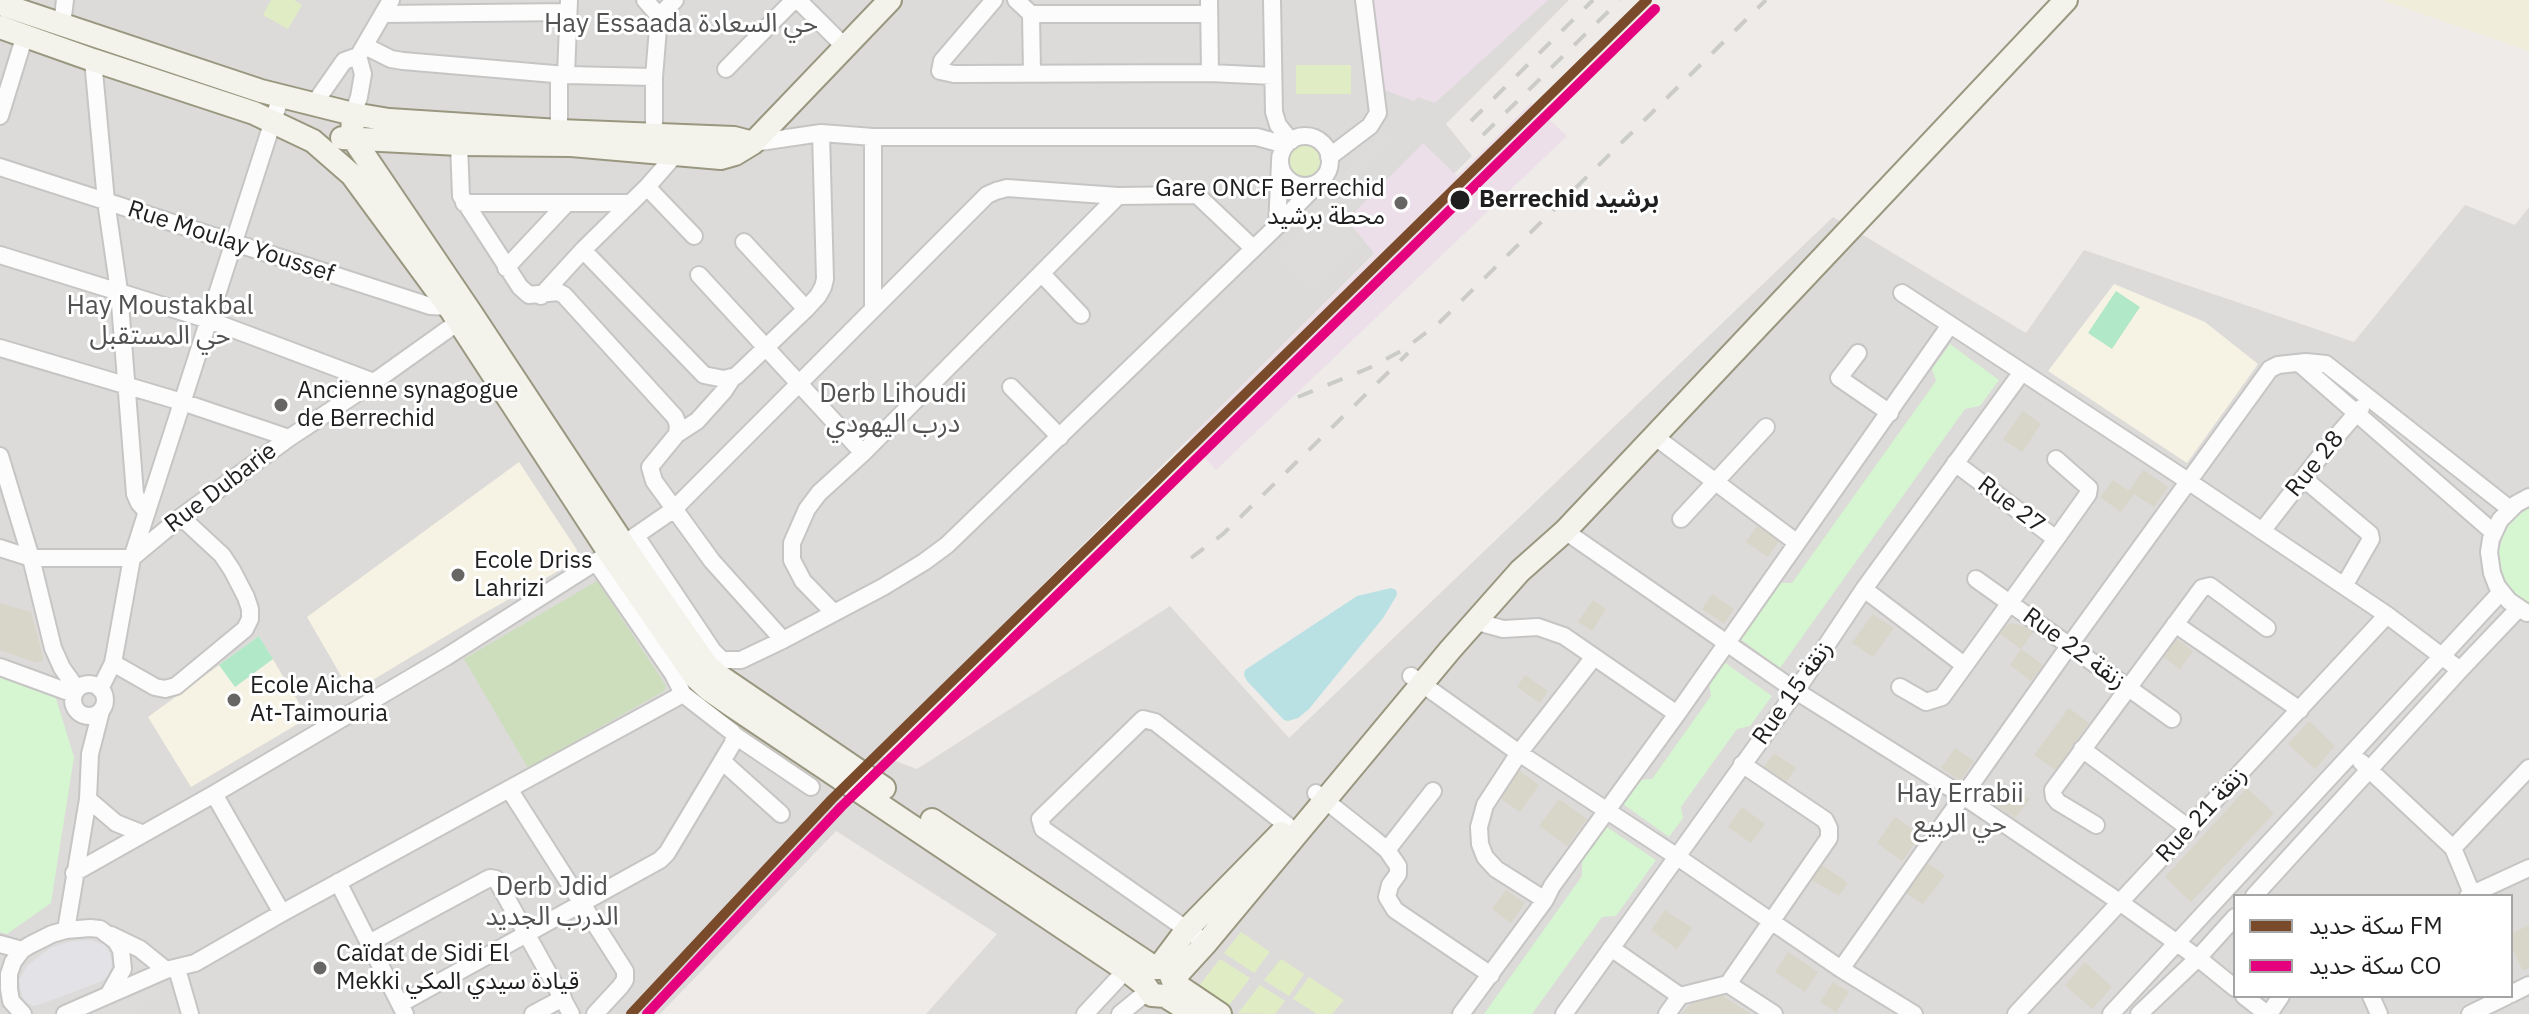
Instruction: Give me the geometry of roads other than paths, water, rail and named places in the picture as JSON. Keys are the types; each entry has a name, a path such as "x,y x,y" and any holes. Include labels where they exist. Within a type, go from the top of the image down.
{"main road":[{"path":"313,141 352,137 459,144 571,145 721,158 753,143 890,0"},
{"path":"1416,681 1520,571 1565,531 2066,0"},
{"path":"0,4 281,96 353,114 389,120 559,131 734,138 753,143"},
{"path":"0,27 273,120 313,141 352,175 460,310"},
{"path":"313,141 314,104"},
{"path":"353,114 352,137 460,310 616,549 680,657 708,689 1126,970 1160,981 1194,1014"},
{"path":"376,172 383,140"},
{"path":"616,549 718,675 1160,981 1220,1014"},
{"path":"1160,981 1206,943 1487,590 1520,571"},
{"path":"1160,981 1188,928 1320,797"}],"street":[{"path":"62,25 65,0"},
{"path":"645,0 659,16"},
{"path":"654,135 654,77 659,16 675,0"},
{"path":"726,69 796,0 844,46"},
{"path":"994,0 942,61 940,71 945,74 1210,73 1273,76"},
{"path":"1016,0 1031,14 1209,7 1210,73"},
{"path":"1272,0 1274,112 1288,143 1281,162 1277,226"},
{"path":"1329,157 1370,126 1378,113 1364,0"},
{"path":"314,104 344,61 361,51 388,7 568,6 559,131"},
{"path":"1031,14 1032,73"},
{"path":"0,116 25,35"},
{"path":"361,51 403,61 563,75 654,77"},
{"path":"353,114 363,74 361,51"},
{"path":"93,60 106,201 119,291 135,494 147,512"},
{"path":"100,689 113,663 132,558 281,96"},
{"path":"616,549 713,651 728,662 741,660 783,640 883,587 947,545 1060,437 1277,226 1322,179 1328,169 1329,157 1325,146 1316,139 1303,136 1288,143 1257,137 873,137 821,133 753,143"},
{"path":"783,640 712,561 673,510 654,481 650,467 677,434 697,421 733,377 818,296 825,279 821,133"},
{"path":"873,137 873,309"},
{"path":"459,144 459,189 464,203 506,268 529,295 558,292 564,295 675,417 677,434"},
{"path":"541,296 675,155"},
{"path":"1281,162 1284,173 1297,184 1312,184 1322,179"},
{"name":"Rue Moulay Youssef","path":"0,167 430,306 460,310"},
{"path":"647,187 694,236"},
{"path":"74,873 446,657 673,510 987,195 1007,188 1118,196 1197,195 1253,248"},
{"path":"834,613 803,581 792,560 792,543 807,509 819,493 863,453 1118,196"},
{"path":"464,203 631,203"},
{"path":"506,268 567,203"},
{"path":"744,242 806,309"},
{"path":"583,250 704,375 715,379 733,377"},
{"path":"0,255 209,320 374,382"},
{"path":"1042,274 1081,315"},
{"path":"699,275 863,453"},
{"path":"1902,293 2387,615 2460,670"},
{"name":"Rue Dubarie","path":"132,558 181,517 289,438 374,382 460,310"},
{"path":"1461,1014 1545,900 1950,325"},
{"path":"0,348 182,402 289,438"},
{"path":"1858,353 1839,378 1890,413"},
{"path":"2300,364 2493,532"},
{"path":"1841,969 2270,369 2278,365 2326,364 2510,509"},
{"name":"Rue 15 زنقة","path":"1564,1014 1796,691 1864,589 2022,372"},
{"path":"1011,387 1060,437"},
{"name":"Rue 28","path":"2262,531 2369,397"},
{"path":"1681,519 1766,427"},
{"path":"1654,436 1796,542"},
{"path":"0,456 31,558 53,648 76,691 73,705 80,714 90,754"},
{"path":"1900,687 1926,702 1942,697 2088,494 2089,488 2056,459"},
{"name":"Rue 27","path":"1955,463 2052,544"},
{"path":"2303,478 2370,534 2371,539 2344,586"},
{"path":"2256,894 2460,670 2524,611 2501,592 2494,580 2489,559 2493,532 2510,509 2529,497"},
{"path":"113,663 155,687 165,689 176,686 245,629 250,619 246,597 222,555 181,517"},
{"path":"1565,531 1796,691 1963,796 2121,903 2233,986"},
{"path":"0,548 31,558 132,558"},
{"path":"616,549 683,694 734,735 811,787"},
{"name":"Rue 22 زنقة","path":"1976,579 2172,719"},
{"path":"2096,825 2058,802 2053,793 2127,687 2206,585 2267,628"},
{"path":"1864,589 1964,665"},
{"path":"2111,1014 2501,592"},
{"name":"Rue 21 زنقة","path":"2016,1014 2387,615"},
{"path":"1474,621 1503,629 1538,627 1564,636 1677,714"},
{"path":"2175,624 2300,710"},
{"path":"1545,900 1496,869 1485,857 1479,827 1485,805 1519,753 1594,657"},
{"path":"0,667 76,691 87,684 100,689 105,701 90,754 88,799 66,930"},
{"path":"1416,681 1841,969 1914,1014"},
{"path":"65,1014 109,994 195,963 683,694"},
{"path":"80,714 91,716 101,711"},
{"path":"1206,943 1043,829 1040,819 1143,719 1155,722 1288,826"},
{"path":"338,882 403,1009 660,860 733,743 734,735"},
{"path":"2082,749 2190,829"},
{"path":"2351,754 2453,848 2471,894"},
{"path":"722,761 781,814"},
{"path":"1667,1014 1680,996 1728,984 1829,838 1825,820 1742,764"},
{"path":"2453,848 2529,768"},
{"path":"509,789 625,971 625,980 595,1014"},
{"path":"1387,850 1433,791"},
{"path":"214,794 282,913"},
{"path":"1320,797 1387,850 1398,866 1398,874 1390,885 1387,897 1390,904 1410,921 1491,975"},
{"path":"88,799 116,823 141,833"},
{"path":"2473,894 2529,868"},
{"path":"369,943 490,878 496,879 571,1014"},
{"path":"2139,1014 2198,958 2233,919"},
{"path":"0,1005 13,962 22,950 52,934 90,928 121,938 172,970 190,1014"},
{"path":"109,934 121,950 123,959 119,979 109,994"},
{"path":"0,944 22,950"},
{"path":"1611,948 1680,996"},
{"path":"1091,1012 1126,970"},
{"path":"9,974 11,1001 23,1014"},
{"path":"1120,1014 1160,981"},
{"path":"1728,984 1774,1014"},
{"path":"533,1014 563,998"},
{"path":"2247,998 2268,1014"},
{"path":"2470,1014 2499,998"}],"water":[{"path":"1391,588 1396,590 1397,595 1383,618 1309,709 1298,718 1284,720 1247,681 1245,670 1357,596"}],"railway":[{"path":"1471,121 1593,0"},
{"path":"1483,135 1620,0"},
{"path":"646,1014 839,807 1661,0"},
{"path":"1298,397 1369,368 1403,350 1440,322 1766,0"},
{"path":"1191,558 1223,534 1408,353"}],"rail line":[{"name":"FM","path":"631,1014 832,799 1647,0"},
{"name":"CO","path":"647,1014 841,807 1655,9"}],"place":[{"name":"Berrechid برشيد","path":"1460,200"},
{"name":"Gare ONCF Berrechid محطة برشيد","path":"1401,203"},
{"name":"Ancienne synagogue de Berrechid","path":"281,405"},
{"name":"Ecole Driss Lahrizi","path":"458,575"},
{"name":"Ecole Aicha At-Taimouria","path":"234,700"},
{"name":"Caïdat de Sidi El Mekki قيادة سيدي المكي","path":"320,968"}],"district":[{"name":"Hay Essaada حي السعادة","path":"681,24"},
{"name":"Hay Moustakbal حي المستقبل","path":"160,321"},
{"name":"Derb Lihoudi درب اليهودي","path":"893,409"},
{"name":"Hay Errabii حي الربيع","path":"1960,809"},
{"name":"Derb Jdid الدرب الجديد","path":"552,902"}]}
